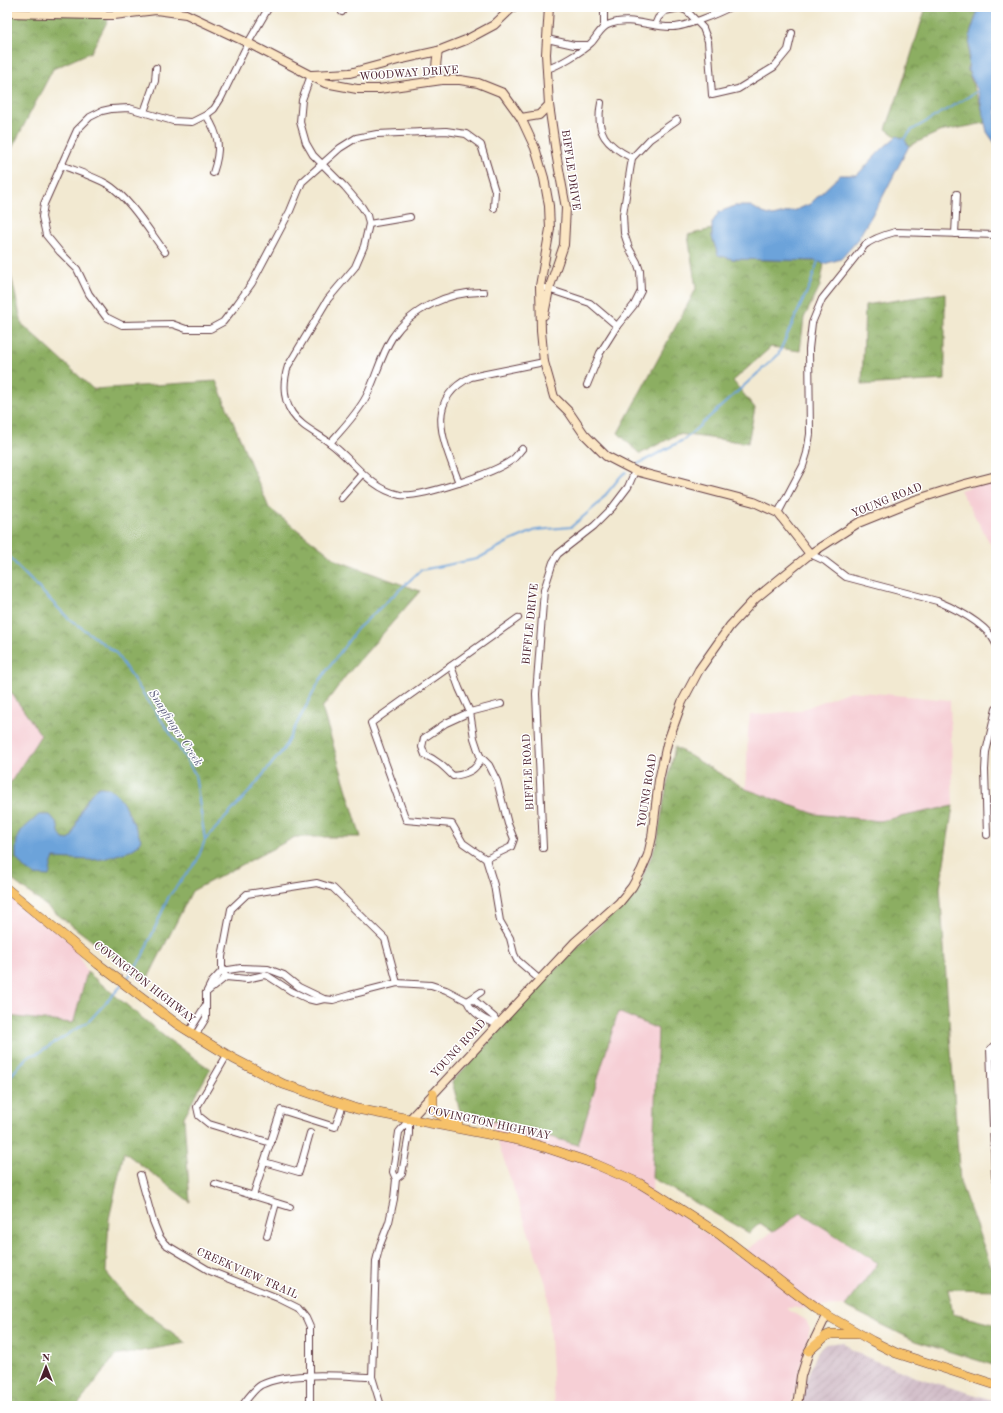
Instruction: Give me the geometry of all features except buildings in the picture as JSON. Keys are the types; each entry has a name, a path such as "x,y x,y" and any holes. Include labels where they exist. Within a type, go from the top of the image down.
{"main road":[{"name":"COVINGTON HIGHWAY","path":"7,889 98,964 192,1034 227,1055 283,1084 357,1109 409,1120 436,1123 523,1141 595,1164 639,1183 719,1234 826,1316 858,1334 896,1353 996,1385"},
{"path":"433,1094 434,1111 460,1126 460,1129"},
{"path":"809,1351 826,1336 831,1334 858,1334"}],"street":[{"path":"269,7 248,43 221,98 214,109 206,115 192,122 173,122 129,108 111,109 102,111 90,117 77,130 44,204 42,217 46,235 60,252 77,268 89,294 106,317 122,325 172,324 186,329 210,329 222,322 252,283 290,211 302,182 340,148 356,138 377,134 446,131 466,134 481,145 495,192 494,208"},
{"name":"WOODWAY DRIVE","path":"311,75 350,73 438,51 466,40 494,25 513,7"},
{"path":"543,7 548,19"},
{"path":"521,118 539,115 550,105 547,70 549,7"},
{"path":"547,70 558,65 589,45 599,35 604,26 604,7"},
{"path":"604,26 621,21 674,27 695,21 730,7"},
{"path":"655,25 658,18 665,11 673,8 680,8 687,11 703,28 708,41 712,95 738,89 774,67 788,50 792,33"},
{"name":"WOODWAY DRIVE","path":"7,14 114,15 156,10 186,14 248,43 325,83 356,89 379,89 442,80 460,80 478,83 503,93 521,118"},
{"path":"547,39 574,45 589,45"},
{"path":"438,51 436,62 437,73 442,80"},
{"path":"144,112 155,81 156,68"},
{"path":"311,75 302,100 300,122 306,144 313,155 362,207 367,215 369,224 364,246 355,267 328,299 288,366 285,375 285,393 287,402 293,414 305,427 330,443 362,474 382,488 400,495 416,495 459,482 498,467 513,459 522,449"},
{"path":"601,103 599,124 605,139 619,152 632,158"},
{"name":"BIFFLE DRIVE","path":"541,331 549,289 564,245 566,208 556,153 550,105"},
{"path":"206,115 218,139 219,148 213,173"},
{"name":"BIFFLE DRIVE","path":"521,118 535,148 544,178 549,206 550,229 540,286 541,331 544,362 554,397 569,412 584,434 606,456 635,471 754,502 778,513 810,554"},
{"path":"587,385 600,353 617,326 634,305 641,291 640,270 628,248 623,224 623,215 632,158 650,139 677,120"},
{"path":"61,165 107,184 116,190 165,252"},
{"path":"955,234 957,194"},
{"path":"369,224 410,217"},
{"path":"778,513 803,466 808,452 810,434 809,349 812,323 822,299 865,245 870,241 886,234 895,232 996,234"},
{"path":"540,286 590,303 617,326"},
{"path":"330,443 358,410 366,397 392,338 409,318 427,306 443,300 472,292 484,292"},
{"path":"459,482 440,424 443,405 450,392 464,380 471,377 544,362"},
{"name":"BIFFLE DRIVE","path":"536,694 544,590 553,562 558,554 594,526 612,508 628,486 635,471"},
{"path":"341,498 362,474"},
{"name":"YOUNG ROAD","path":"409,1120 575,942 619,903 632,887 648,855 652,837 659,780 667,744 682,702 699,670 730,626 755,599 810,554 858,523 922,498 996,476"},
{"path":"810,554 825,561 846,577 937,601 950,607 975,621 995,642"},
{"path":"518,618 371,723 406,820 452,824 463,843 486,859 494,885 500,921 510,938 514,954 518,960 540,980"},
{"path":"451,666 470,712 474,738 480,756 489,765 497,781 508,824 514,839 511,847 486,859"},
{"name":"BIFFLE ROAD","path":"536,694 543,848"},
{"path":"480,756 477,765 470,771 462,775 453,776 441,763 425,755 422,747 424,738 446,723 470,712 501,704"},
{"path":"987,835 984,770 986,752 996,709"},
{"path":"226,977 222,971 222,957 231,909 247,894 317,883 333,888 385,939 398,983"},
{"path":"192,1034 206,1018 206,993 211,982 222,971 241,968 268,970 284,975 299,986 324,1000"},
{"path":"206,993 226,977 247,979 264,975 291,991 316,1001 333,1000 398,983 430,985 446,990 467,1001 474,1000 494,1017 498,1024"},
{"path":"467,1001 481,992"},
{"path":"467,1001 469,1007 488,1023 498,1024"},
{"path":"479,1015 484,1008"},
{"path":"996,1045 990,1049 996,1176"},
{"path":"227,1055 197,1107 199,1116 209,1124 271,1143"},
{"path":"253,1196 281,1110 336,1127 343,1105"},
{"path":"396,1179 402,1174 409,1120"},
{"path":"381,1406 372,1377 376,1261 380,1245 389,1222 394,1199 396,1179 393,1172 399,1132 409,1120"},
{"path":"264,1162 299,1172 310,1133"},
{"name":"CREEKVIEW TRAIL","path":"140,1176 153,1221 159,1236 165,1244 210,1271 278,1298 298,1308 306,1318 310,1328 310,1406"},
{"path":"215,1184 290,1207"},
{"path":"266,1236 276,1203"},
{"path":"797,1406 801,1376 809,1351 826,1316"},
{"path":"242,1406 260,1386 273,1380 309,1375 372,1377"}],"shaded area":[{"path":"996,479 996,554 960,490"},
{"path":"7,687 41,735 7,788"},
{"path":"850,691 950,700 953,806 880,821 815,814 746,789 750,715 798,711"},
{"path":"7,894 75,945 87,972 74,1021 72,1023 7,1016"},
{"path":"618,1012 658,1029 652,1192 736,1257 800,1213 878,1264 845,1306 785,1308 806,1320 810,1329 791,1406 554,1406 547,1287 490,1119 578,1145"},
{"path":"843,1342 851,1350 871,1359 916,1377 996,1401 996,1406 800,1406 800,1395 818,1351 826,1344"}],"green space":[{"path":"7,7 115,7 91,52 53,69 7,158"},
{"path":"926,7 979,7 970,34 968,71 982,109 985,123 939,132 909,146 886,129"},
{"path":"712,229 712,237 732,259 818,261 824,264 820,286 804,318 800,351 771,347 733,381 755,408 748,443 678,434 640,454 618,433 696,289 688,235"},
{"path":"7,258 22,324 93,389 216,381 269,508 338,561 420,591 345,677 322,708 361,837 295,837 192,891 146,982 7,876 7,788 41,735 7,687"},
{"path":"945,293 945,380 862,385 865,305"},
{"path":"675,747 746,789 815,814 880,821 953,806 940,888 960,1182 996,1280 996,1290 948,1289 953,1314 996,1325 996,1366 915,1341 845,1306 878,1263 801,1213 773,1232 760,1223 749,1233 652,1178 658,1029 618,1012 578,1145 460,1111 452,1082 550,975 638,888 657,843"},
{"path":"87,972 165,1037 210,1069 184,1117 190,1202 124,1152 109,1219 106,1272 128,1299 186,1343 115,1356 77,1406 7,1406 7,1016 72,1023 74,1021"}],"water":[{"path":"979,7 996,7 996,145 987,132 978,91 968,71 970,34"},
{"path":"897,136 904,139 909,146 881,200 856,242 841,259 824,264 817,261 732,259 718,255 712,237 712,223 719,212 735,206 751,206 763,213 773,216 796,210 810,204 840,175 857,175"},
{"path":"99,787 108,788 113,791 123,803 141,839 139,845 130,851 103,859 91,860 54,858 49,876 34,875 23,867 16,858 17,840 21,831 39,815 50,815 57,823 60,835 63,839 69,840 72,837 85,803 93,792"}],"waterway":[{"path":"7,29 10,16"},
{"path":"904,139 912,130 978,91"},
{"path":"636,465 685,439 778,355 810,285 818,261"},
{"path":"205,840 249,792 283,750 320,680 357,629 421,570 477,559 508,542 536,530 571,527 598,504 626,472"},
{"name":"Snapfinger Creek","path":"7,553 17,566 68,618 115,652 172,736 195,774 205,840 197,861 169,896 142,957 125,982"},
{"name":"Snapfinger Creek","path":"7,1080 27,1057 40,1052 89,1021 122,985"}]}
